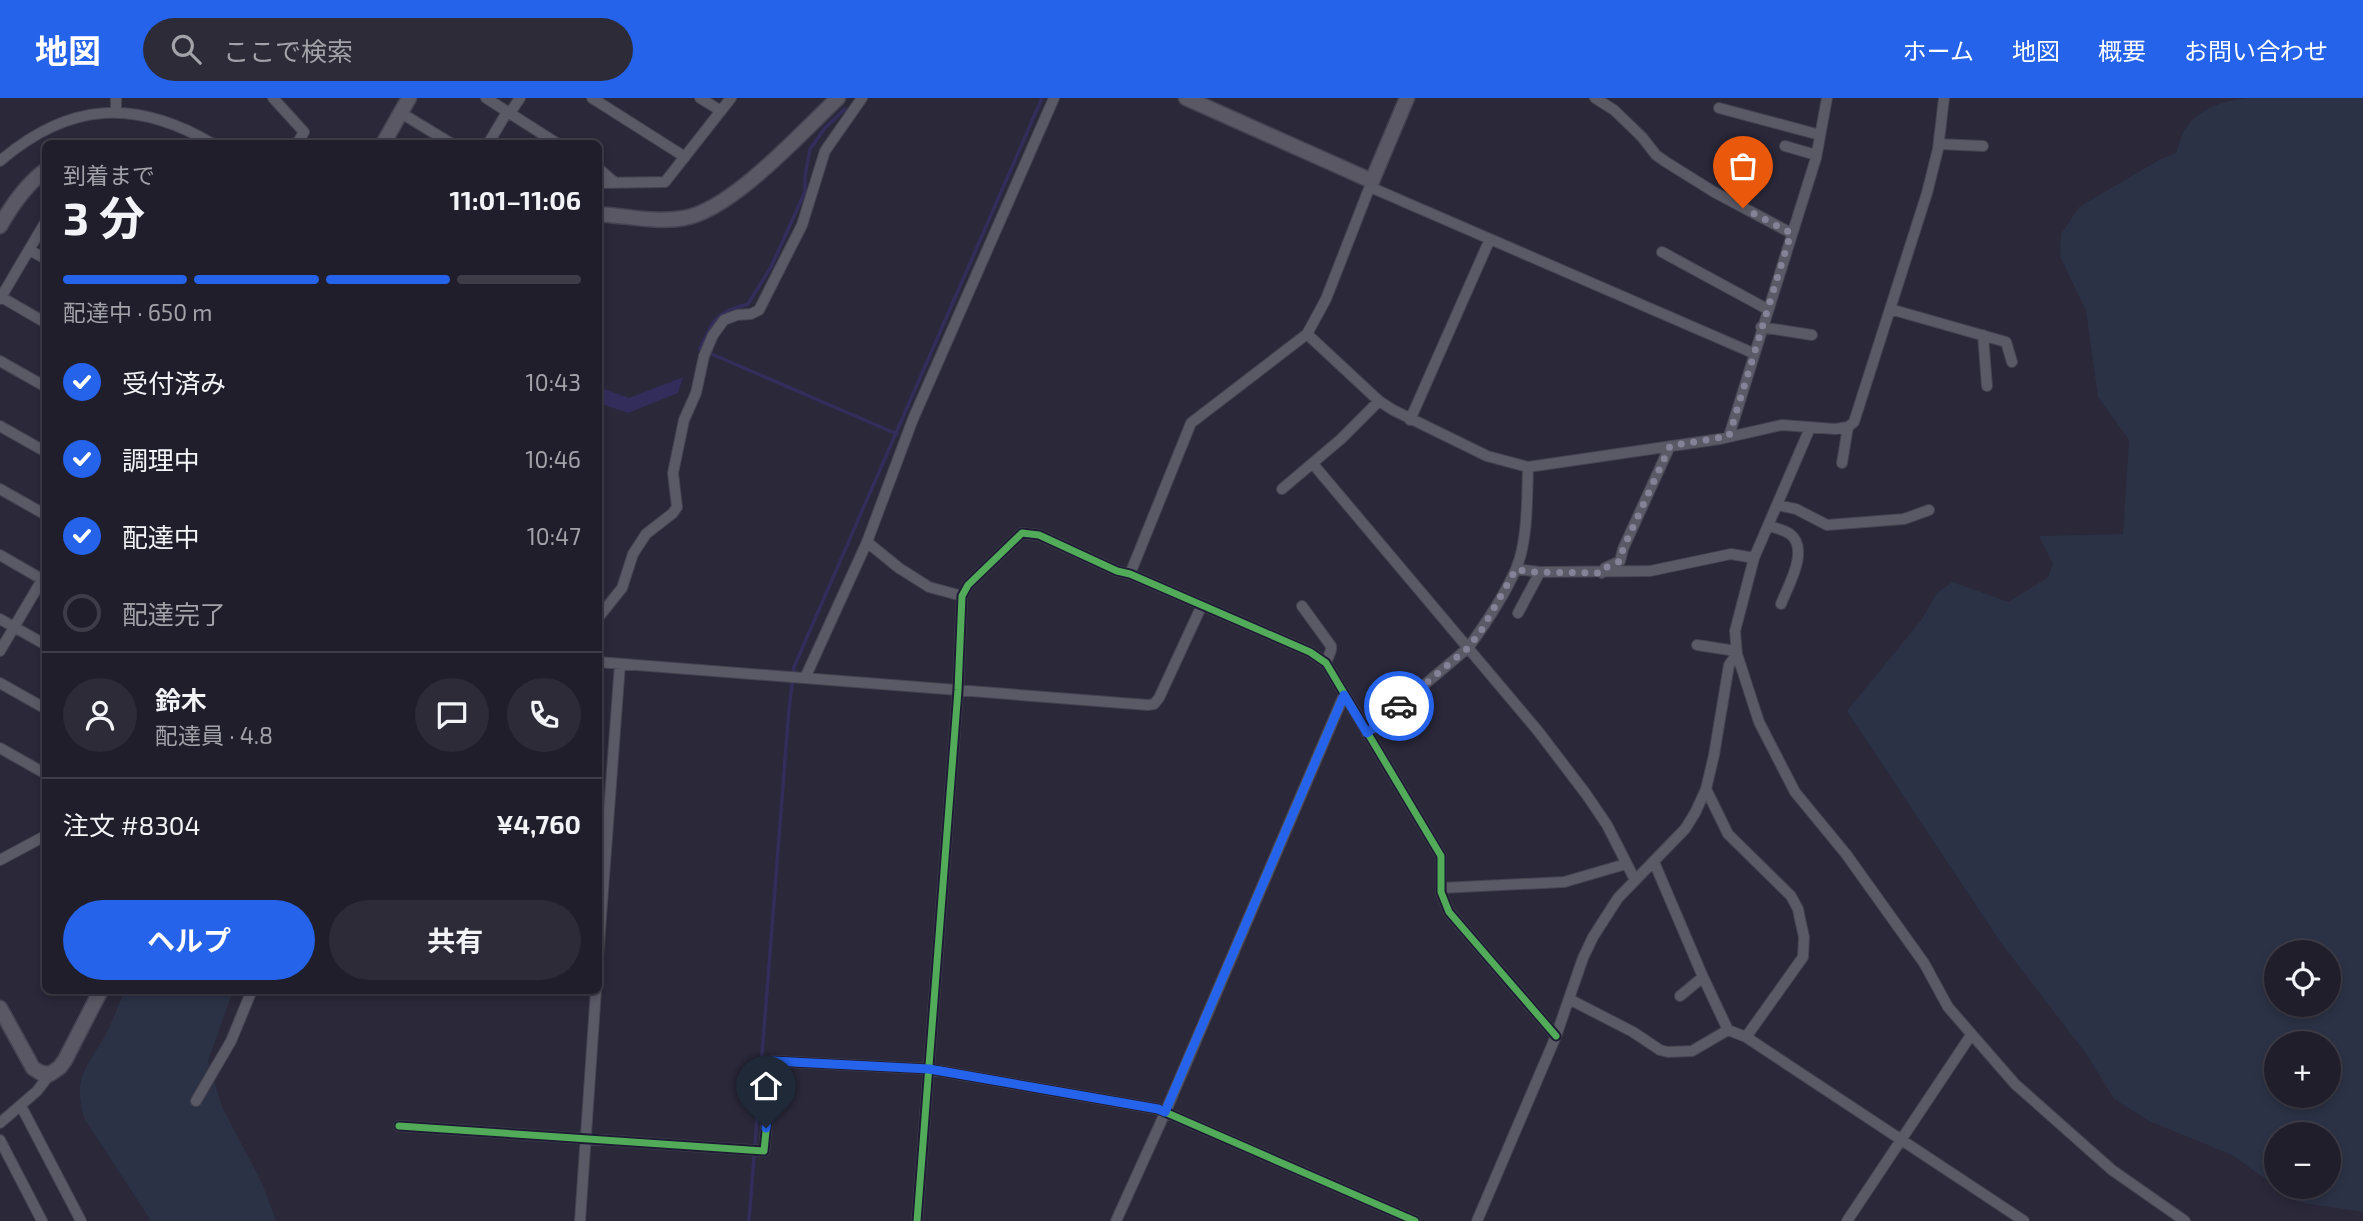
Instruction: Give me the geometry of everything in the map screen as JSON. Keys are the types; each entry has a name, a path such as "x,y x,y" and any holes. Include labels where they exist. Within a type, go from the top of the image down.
{"street":[{"path":"116,98 116,112"},
{"path":"273,98 304,132 299,140"},
{"path":"385,140 409,98"},
{"path":"485,98 550,140"},
{"path":"491,140 520,98"},
{"path":"592,98 685,157"},
{"path":"700,98 721,111"},
{"path":"602,183 665,182 731,98"},
{"path":"602,214 652,220 685,218 711,209 748,182 838,98"},
{"path":"602,613 620,592 633,554 646,534 677,507 673,473 684,420 696,393 704,356 713,335 724,320 759,310 802,225 825,151 862,98"},
{"path":"802,678 867,542 913,419 1054,98"},
{"path":"1186,98 1490,239 1753,353"},
{"path":"1130,574 1191,423 1307,334 1326,299 1408,98"},
{"path":"1595,98 1614,110 1656,155 1666,162 1714,192 1791,233"},
{"path":"1729,436 1816,155 1827,98"},
{"path":"1842,463 1849,427 1854,422 1927,192 1939,144 1944,98"},
{"path":"1719,108 1820,135"},
{"path":"0,161 23,142 50,126 75,117 116,112 167,121 206,140"},
{"path":"401,113 445,140"},
{"path":"1939,144 1983,146"},
{"path":"1785,146 1816,155"},
{"path":"602,172 614,182"},
{"path":"0,226 11,207 42,177"},
{"path":"42,228 0,298 42,321"},
{"path":"1410,420 1490,239"},
{"path":"29,250 42,257"},
{"path":"1662,252 1767,309"},
{"path":"1890,309 2006,342 2012,362"},
{"path":"1761,327 1812,335"},
{"path":"1307,334 1379,401 1410,420 1487,456 1528,467 1670,446 1782,425 1810,428 1849,427"},
{"path":"1983,335 1987,386"},
{"path":"0,360 42,385"},
{"path":"1282,489 1314,464 1379,401"},
{"path":"0,426 42,450"},
{"path":"1810,428 1754,558 1735,631 1736,653 1759,722 1795,792 1846,854 1924,963 1948,1007 1971,1035 2015,1084 2112,1170 2185,1221"},
{"path":"1602,573 1605,568 1620,561 1670,446"},
{"path":"1314,464 1587,794 1607,825 1635,880"},
{"path":"1367,733 1468,648 1481,631 1516,569 1524,529 1528,467"},
{"path":"0,489 42,513"},
{"path":"1777,505 1796,509 1828,525 1904,519 1929,510"},
{"path":"1768,526 1786,531 1796,541 1798,548 1795,566 1781,604"},
{"path":"917,1221 958,690 962,596 968,585 1022,533 1039,535 1117,571 1130,574 1310,652 1326,663 1441,856 1441,888 1444,901 1460,927 1556,1036"},
{"path":"867,542 916,580 929,587 962,596"},
{"path":"1516,569 1602,573 1650,571 1731,554 1754,558"},
{"path":"0,555 42,577"},
{"path":"1518,613 1540,572"},
{"path":"0,651 42,581"},
{"path":"602,662 1148,705 1154,704 1202,605"},
{"path":"1302,606 1331,646 1326,663"},
{"path":"0,619 42,643"},
{"path":"1697,645 1736,653"},
{"path":"1476,1221 1556,1036 1583,958 1600,924 1618,898 1690,823 1706,789 1729,666 1736,653"},
{"path":"602,903 620,664"},
{"path":"0,683 42,707"},
{"path":"1116,1221 1344,695"},
{"path":"0,748 42,772"},
{"path":"602,767 612,768"},
{"path":"1706,789 1728,834 1791,896 1798,909 1804,937 1802,957 1746,1037"},
{"path":"0,860 42,838"},
{"path":"1654,862 1728,1030 1746,1037 2024,1221"},
{"path":"1441,888 1572,881 1626,864"},
{"path":"1680,996 1703,977"},
{"path":"0,1123 37,1091 65,1060 99,994"},
{"path":"196,1101 231,1041 250,994"},
{"path":"580,1221 596,994"},
{"path":"1569,999 1668,1052 1692,1051 1728,1030"},
{"path":"0,1008 33,1068 50,1074"},
{"path":"1847,1221 1971,1035"},
{"path":"399,1126 764,1151 773,1061 929,1069 1158,1109 1415,1221"},
{"path":"21,1106 81,1221"},
{"path":"0,1140 42,1221"}],"shaded area":[{"path":"2247,98 2363,98 2363,1212 2298,1202 2294,1199 2341,1199 2341,1122 2264,1122 2264,1178 2232,1155 2149,1121 2114,1099 2087,1055 1999,940 1847,711 1922,619 1937,593 1952,582 2009,602 2048,577 2053,564 2039,536 2123,534 2129,440 2098,397 2086,311 2060,256 2061,234 2079,207 2159,160 2176,153 2183,133 2190,123 2204,111"},
{"path":"683,377 678,393 628,413 602,404 602,388 629,398"},
{"path":"124,994 232,994 208,1061 222,1107 262,1183 276,1221 151,1221 84,1118 80,1094 82,1077"}],"waterway":[{"path":"749,1221 794,667 1042,98"},
{"path":"845,109 825,128 810,149 805,192 771,267 748,304 728,311 716,319 700,349 897,434"}],"cycle path":[{"path":"917,1221 958,690 962,596 968,585 1022,533 1039,535 1117,571 1130,574 1310,652 1326,663 1441,856 1441,892 1449,912 1556,1036"},
{"path":"399,1126 764,1151 773,1061 928,1069 1158,1109 1415,1221"}],"way so far":[{"path":"1399,706 1468,648 1481,631 1516,569 1528,572 1602,573 1605,568 1620,561 1670,446 1729,436 1791,233 1743,208"}],"route":[{"path":"766,1128 773,1061 929,1069 1165,1112 1344,695 1367,733 1399,706"}]}
